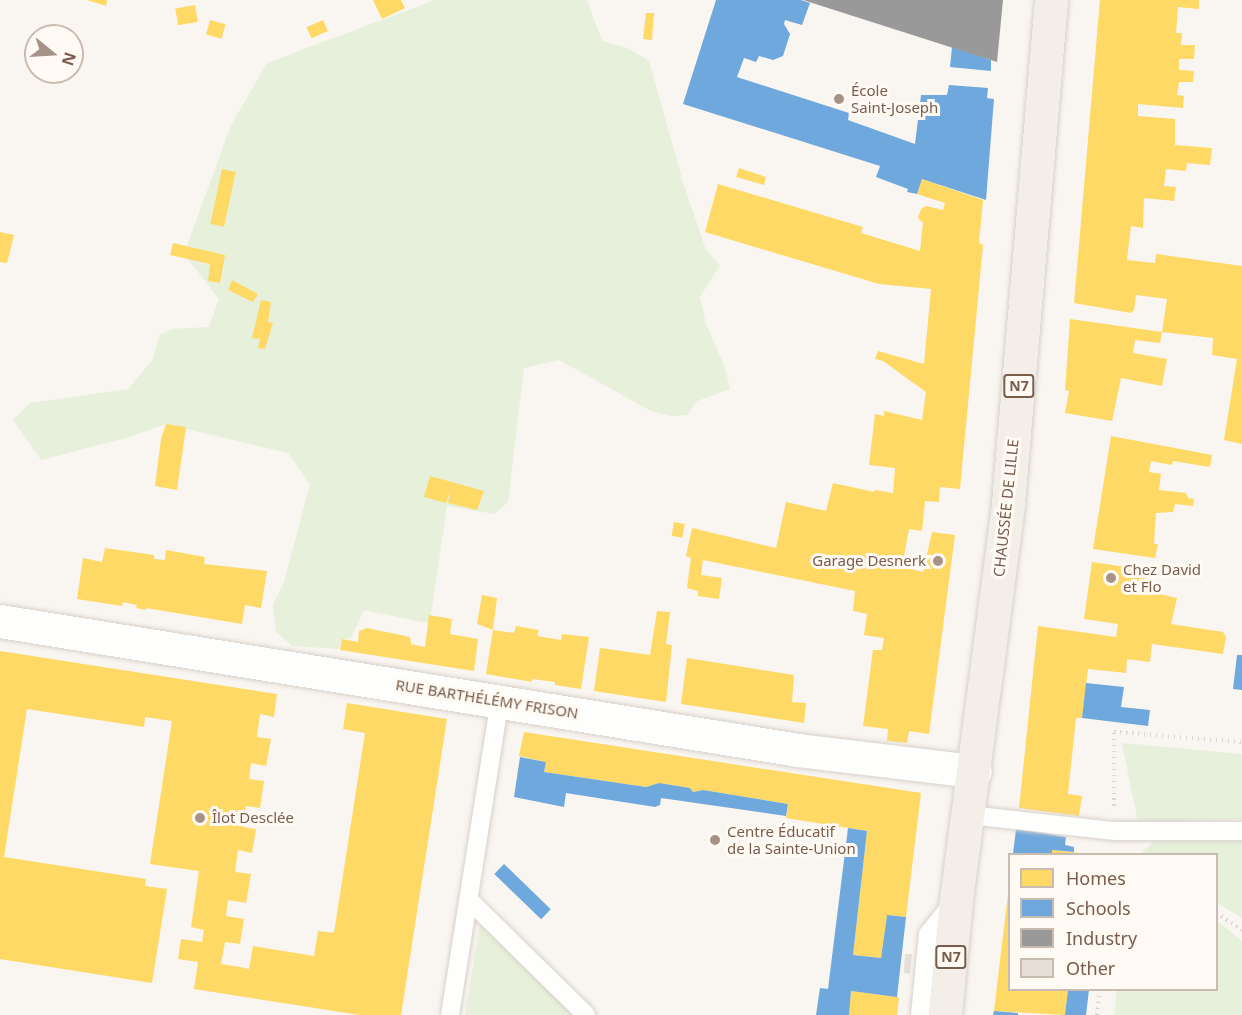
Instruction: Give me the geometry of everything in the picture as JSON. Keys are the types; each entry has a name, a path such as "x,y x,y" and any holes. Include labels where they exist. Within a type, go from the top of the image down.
{"main road":[{"name":"CHAUSSÉE DE LILLE","path":"945,1015 956,900 975,771 1008,503 1051,0"}],"street":[{"name":"RUE BARTHÉLÉMY FRISON","path":"0,621 500,700 798,750 975,771"}],"lane":[{"path":"450,1015 500,700"},
{"path":"969,815 1114,831 1242,831"},
{"path":"468,900 586,1015"},
{"path":"920,1015 928,934 956,900"}],"path":[{"path":"1114,831 1114,732 1242,742"},
{"path":"1218,914 1242,930"},
{"path":"1097,1015 1100,991"}],"green space":[{"path":"435,0 587,0 602,41 628,48 649,61 683,182 706,250 720,265 700,297 706,324 724,365 730,389 697,401 687,415 672,416 651,411 559,360 524,368 508,502 494,514 447,506 431,615 427,623 364,610 351,638 344,638 339,649 292,646 276,632 273,605 284,582 310,484 288,453 166,424 126,438 41,460 13,420 30,403 128,389 153,359 159,335 172,329 209,327 219,299 184,254 231,125 267,63"},
{"path":"1122,743 1242,754 1242,819 1138,822"},
{"path":"1155,841 1242,841 1242,918 1218,904 1218,853 1142,852"},
{"path":"1218,922 1242,941 1242,1015 1114,1015 1117,991 1218,991"},
{"path":"480,923 575,1015 465,1015"}],"building: Homes":[{"path":"87,0 107,0 106,6"},
{"path":"373,0 401,0 405,8 382,19"},
{"path":"1100,0 1199,0 1199,9 1178,7 1176,33 1182,33 1181,45 1195,45 1194,59 1179,59 1179,70 1194,71 1193,82 1179,82 1177,95 1184,96 1183,108 1138,104 1138,116 1175,119 1175,145 1212,148 1210,165 1187,163 1186,171 1166,169 1164,186 1176,187 1174,201 1144,198 1143,228 1131,226 1127,260 1155,263 1156,254 1242,266 1242,444 1224,440 1237,359 1212,355 1213,338 1162,332 1167,299 1136,295 1134,310 1131,313 1074,303"},
{"path":"195,5 198,22 178,25 175,8"},
{"path":"646,13 654,13 652,40 643,39"},
{"path":"210,20 225,24 222,39 206,34"},
{"path":"323,20 328,31 311,38 307,27"},
{"path":"739,168 766,177 764,185 736,177"},
{"path":"222,169 236,172 224,227 210,224"},
{"path":"922,179 983,200 979,243 983,245 960,489 940,487 939,502 925,501 922,531 909,529 902,567 923,572 932,532 955,535 929,734 909,731 907,743 887,741 888,729 863,726 873,650 882,650 884,638 864,635 867,614 853,611 855,591 703,560 701,575 722,578 719,599 698,596 698,591 687,588 691,558 686,556 692,528 776,548 786,502 826,511 833,483 874,492 875,490 893,493 895,468 869,465 875,414 884,416 884,411 922,420 926,392 883,361 875,359 878,351 924,364 931,289 879,284 705,232 718,184 863,227 861,233 920,251 923,223 918,218 921,209 926,206 943,210 945,203 917,194"},
{"path":"0,232 14,235 7,263 0,262"},
{"path":"173,243 225,255 220,283 208,281 210,264 170,255"},
{"path":"232,280 258,294 253,302 228,290"},
{"path":"261,300 271,302 268,322 273,323 265,349 258,348 260,339 252,338"},
{"path":"1070,319 1162,332 1160,343 1135,340 1133,353 1167,359 1162,386 1121,378 1112,421 1065,413 1069,391 1065,390"},
{"path":"166,424 186,427 177,490 155,486 161,439"},
{"path":"1111,436 1212,455 1210,467 1173,461 1172,465 1151,461 1149,472 1161,474 1159,490 1186,493 1188,498 1194,499 1193,506 1175,504 1173,512 1156,513 1154,544 1158,544 1155,558 1093,549"},
{"path":"430,476 484,491 477,510 448,503 451,488 446,503 424,497"},
{"path":"674,522 685,524 682,538 672,536"},
{"path":"105,548 154,555 154,559 165,560 166,550 205,557 204,564 267,571 261,608 245,605 242,624 146,608 146,610 123,602 122,606 77,599 83,558 102,562"},
{"path":"1092,562 1146,570 1143,590 1177,598 1171,624 1223,632 1226,637 1223,654 1152,644 1150,662 1127,659 1126,673 1088,669 1082,718 1076,718 1068,794 1082,796 1079,816 1019,808 1038,626 1116,637 1118,624 1084,619"},
{"path":"482,595 497,598 493,630 477,624"},
{"path":"657,611 670,612 666,644 672,645 666,702 594,691 600,648 650,655"},
{"path":"429,615 452,619 450,634 478,639 474,671 340,650 342,639 358,642 359,631 367,628 410,637 411,644 425,647"},
{"path":"516,626 539,630 537,636 561,640 562,634 589,637 581,689 555,685 555,682 532,679 532,682 486,674 493,630 514,633"},
{"name":"Îlot Desclée","path":"0,651 277,694 274,717 260,714 257,737 271,739 266,766 251,763 249,779 264,781 260,808 246,806 243,827 256,829 252,853 238,850 235,872 251,874 246,903 228,900 226,916 244,919 240,944 225,942 221,964 249,969 253,946 314,956 318,931 334,933 365,733 343,729 347,703 447,719 401,1015 360,1015 194,989 198,962 178,959 181,939 202,942 204,930 191,927 199,871 150,864 172,721 145,717 144,727 27,709 4,857 146,879 145,886 167,889 152,983 0,959"},
{"path":"687,658 794,675 792,702 806,703 804,723 681,704"},
{"path":"524,732 921,793 906,917 887,915 881,958 853,955 867,831 786,818 788,804 703,790 693,792 690,788 659,783 646,787 544,772 546,762 519,756"},
{"path":"1052,850 1079,853 1052,853"},
{"path":"1008,894 1008,991 1068,991 1065,1015 994,1011"},
{"path":"851,991 899,997 897,1015 849,1015"}],"building: Schools":[{"path":"716,0 801,0 810,3 802,25 785,20 784,24 790,34 783,56 773,60 759,56 756,62 744,58 737,77 849,113 848,120 915,144 921,95 947,95 949,85 988,88 987,98 994,99 986,200 922,179 917,194 907,192 908,189 876,177 880,166 683,104"},
{"path":"952,47 991,60 991,71 950,67"},
{"path":"1237,655 1242,655 1242,690 1233,689"},
{"path":"1086,683 1124,687 1121,707 1150,710 1148,726 1082,718"},
{"path":"520,757 546,762 544,772 646,787 659,783 690,788 693,792 703,790 788,804 786,816 661,798 660,805 655,807 566,793 564,807 514,797"},
{"path":"848,828 867,831 853,955 881,958 887,915 906,917 897,997 851,991 849,1015 816,1015 820,988 828,989"},
{"path":"1016,829 1066,837 1065,845 1074,847 1074,852 1052,850 1052,853 1013,853"},
{"path":"504,864 551,909 541,919 494,874"},
{"path":"1068,991 1089,991 1086,1015 1065,1015"},
{"path":"994,1011 1018,1013 1018,1015 993,1015"}],"building: Industry":[{"path":"803,0 1003,0 997,62"}],"building: Other":[{"path":"905,954 912,954 910,974 904,973"}],"place":[{"name":"École Saint-Joseph","path":"839,99"},
{"name":"Garage Desnerk","path":"938,561"},
{"name":"Chez David et Flo","path":"1111,578"},
{"name":"Îlot Desclée","path":"200,818"},
{"name":"Centre Éducatif de la Sainte-Union","path":"715,840"}]}
